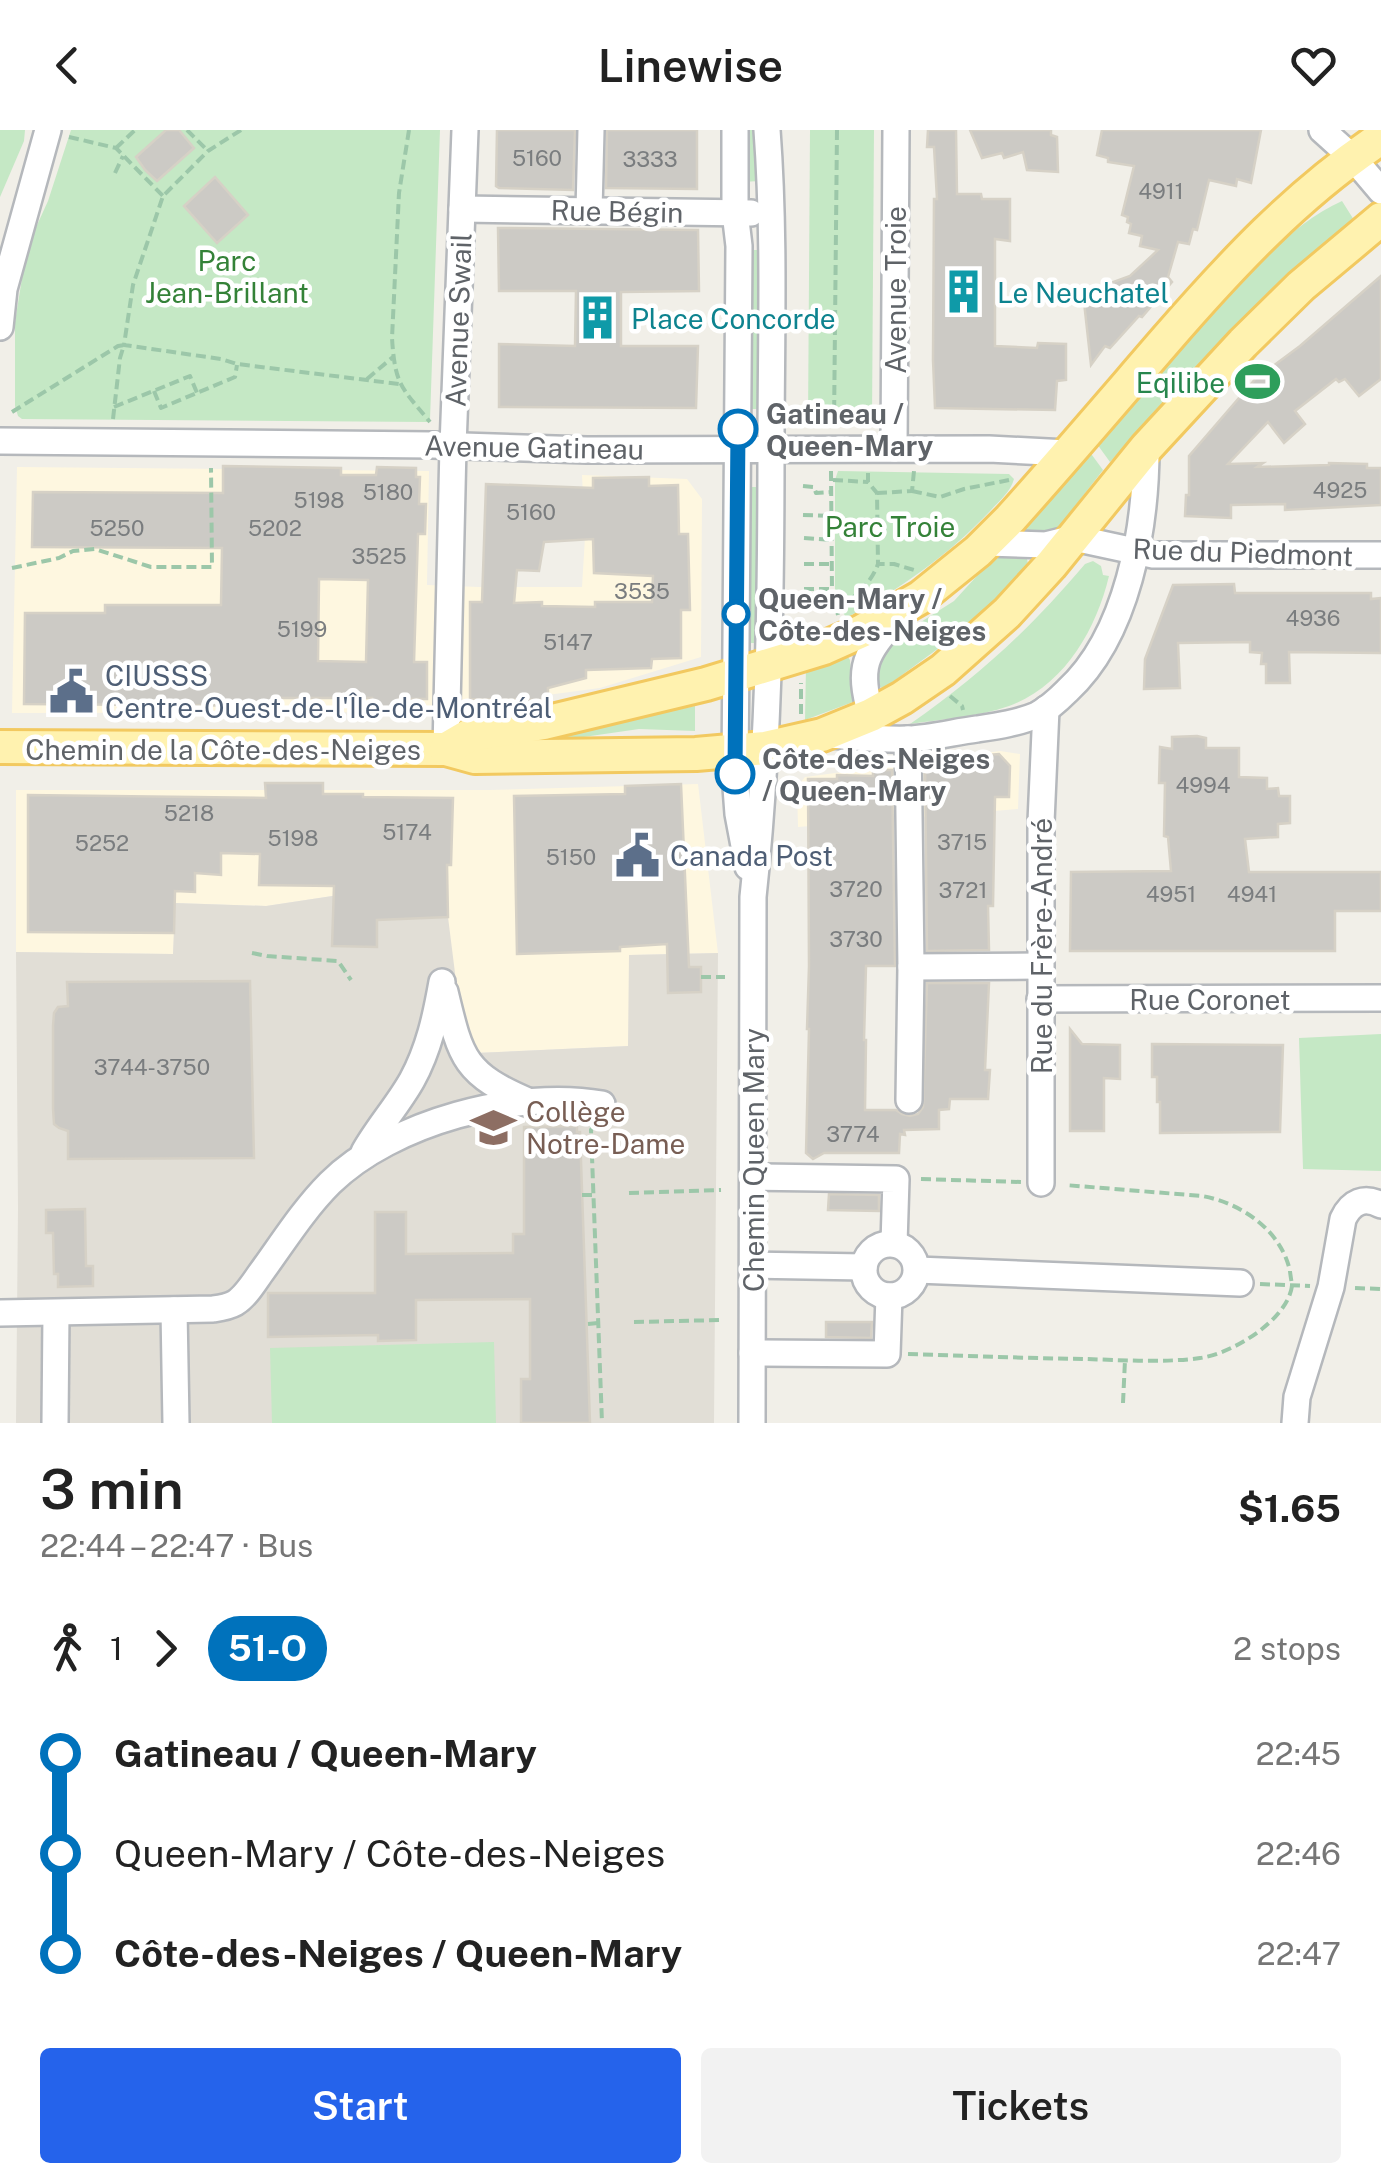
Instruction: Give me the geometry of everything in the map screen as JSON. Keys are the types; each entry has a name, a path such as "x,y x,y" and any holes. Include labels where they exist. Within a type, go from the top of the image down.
{"main road":[{"name":"Chemin de la Côte-des-Neiges","path":"446,750 470,735 544,724 785,667 906,607 987,542 1239,258 1290,210 1381,138"},
{"name":"Chemin de la Côte-des-Neiges","path":"0,748 446,750 475,757 750,750 812,727 871,715 921,686 989,632 1028,593 1146,448 1282,303 1381,219"}],"street":[{"name":"Avenue Swail","path":"446,750 465,130"},
{"path":"589,211 591,130"},
{"name":"Chemin Queen Mary","path":"735,130 739,246 735,676 762,812 753,896 752,1423"},
{"name":"Chemin Queen Mary","path":"750,750 785,667 771,449 767,130"},
{"name":"Avenue Troie","path":"894,450 896,130"},
{"path":"1322,130 1381,191"},
{"path":"0,327 4,288 47,134"},
{"path":"0,224 34,181"},
{"name":"Rue Bégin","path":"462,209 771,213"},
{"name":"Avenue Gatineau","path":"0,440 738,450 989,449 1067,453"},
{"name":"Chemin de la Côte-des-Neiges","path":"812,727 908,739 1000,725 1046,710 1074,685 1104,645 1119,612 1146,484 1146,448"},
{"name":"Rue du Piedmont","path":"987,542 1046,545 1074,538 1153,555 1381,555"},
{"name":"Chemin de la Côte-des-Neiges","path":"871,715 864,688 868,655 906,607"},
{"name":"Rue du Frère-André","path":"1040,1182 1046,710"},
{"path":"908,739 909,1100"},
{"path":"911,967 1040,966"},
{"path":"364,1157 366,1147 398,1102 422,1058 442,982 465,1058 492,1084 532,1103"},
{"name":"Rue Coronet","path":"1040,999 1381,998"},
{"path":"0,1313 212,1309 238,1301 316,1199 340,1174 399,1138 447,1118 488,1107 588,1102 599,1113"},
{"path":"753,1177 896,1179 894,1244"},
{"path":"1296,1423 1297,1396 1331,1287 1343,1219 1358,1202 1381,1205"},
{"path":"894,1244 908,1250 917,1270 905,1292 890,1296 874,1290 864,1276 864,1267 871,1252 894,1244"},
{"path":"753,1264 864,1267"},
{"path":"917,1270 1240,1283"},
{"path":"752,1353 887,1354 890,1296"},
{"path":"174,1310 176,1423"},
{"path":"55,1423 56,1312"}],"path":[{"path":"116,148 134,130"},
{"path":"187,130 208,151"},
{"path":"112,422 133,285 163,196 208,151 240,130"},
{"path":"409,130 398,210 393,357 399,384 432,424"},
{"path":"834,428 837,130"},
{"path":"47,134 116,148 163,196"},
{"path":"115,173 124,156"},
{"path":"12,412 124,345 399,384"},
{"path":"367,380 393,357"},
{"path":"154,391 161,408 234,377 238,364"},
{"path":"114,407 190,376 197,393"},
{"path":"12,568 80,550 95,550 151,568 212,567 211,463"},
{"path":"831,468 832,589 843,624"},
{"path":"836,610 860,591 878,564 877,493 868,482 868,469"},
{"path":"912,492 914,470"},
{"path":"877,493 951,495 964,488 1014,478"},
{"path":"832,480 868,482"},
{"path":"803,486 814,487 816,493 832,492"},
{"path":"803,516 832,516"},
{"path":"804,538 832,540"},
{"path":"804,564 832,564"},
{"path":"878,564 902,565 920,573"},
{"path":"804,589 832,589"},
{"path":"785,667 812,727"},
{"path":"947,692 962,706 964,714 952,715"},
{"path":"252,953 338,961 351,980"},
{"path":"701,977 724,977"},
{"path":"599,1113 591,1130 602,1423"},
{"path":"896,1179 1040,1182"},
{"path":"629,1193 721,1190"},
{"path":"582,1195 593,1194"},
{"path":"1358,1288 1381,1289"},
{"path":"634,1322 720,1320"},
{"path":"588,1324 598,1323"},
{"path":"1124,1403 1125,1360"}],"shaded area":[{"path":"17,467 429,471 427,585 479,587 582,587 582,475 687,479 702,499 701,657 600,688 419,712 12,713"},
{"path":"1000,751 1020,754 1018,809 798,827 797,787 805,777"},
{"path":"698,784 718,953 629,955 629,1046 475,1053 405,885 266,906 176,903 173,954 16,952 16,790 489,790"},
{"name":"Collège Notre-Dame","path":"405,885 448,917 463,1037 475,1053 628,1046 629,955 718,953 714,1423 16,1423 16,952 173,954 175,903 266,906"}],"green space":[{"path":"0,130 25,130 0,197"},
{"name":"Parc Jean-Brillant","path":"71,130 440,130 430,420 18,416 15,322 27,247 48,201"},
{"path":"743,130 755,130 759,181 743,182"},
{"path":"810,130 874,130 872,421 867,424 808,423"},
{"path":"1342,201 1354,220 1264,296 1110,462 1097,444 1125,412 1270,253 1322,211"},
{"path":"753,250 761,250 760,409 751,409"},
{"path":"1089,451 1103,470 1055,532 1019,532"},
{"name":"Parc Troie","path":"838,471 1009,474 1014,479 1001,499 941,556 846,618 835,591"},
{"path":"751,487 759,487 758,643 750,643"},
{"path":"1001,556 1027,558 1028,565 973,623 887,686 878,685 877,654 883,646 954,601 986,566"},
{"path":"1093,561 1101,566 1103,575 1109,576 1096,616 1075,654 1046,685 997,710 910,724 1003,650 1085,564"},
{"path":"844,657 850,660 853,702 805,720 806,667"},
{"path":"695,706 695,731 639,729 556,741 555,735"},
{"path":"1381,1034 1381,1171 1303,1169 1299,1038"},
{"path":"494,1342 496,1423 272,1423 270,1348"}],"building":[{"path":"166,130 179,130 194,148 157,181 136,157"},
{"path":"497,130 575,130 573,190 496,186"},
{"path":"607,130 697,130 697,189 606,188"},
{"name":"Le Neuchatel","path":"928,130 956,130 957,194 1010,199 1010,241 995,239 995,346 1037,348 1038,343 1066,344 1066,380 1057,381 1055,410 935,408 937,199 934,147 927,147"},
{"path":"970,130 1051,130 1051,135 1057,137 1058,172 1027,170 1023,152 1004,158 1002,153 982,158"},
{"path":"1102,130 1261,130 1251,183 1237,179 1236,186 1209,180 1197,230 1193,229 1189,244 1178,242 1168,277 1172,282 1110,348 1105,346 1091,365 1083,293 1130,276 1158,250 1140,246 1142,236 1129,233 1131,224 1122,215 1134,166 1108,162 1108,158 1097,155"},
{"path":"215,177 248,215 217,243 184,206"},
{"name":"Place Concorde","path":"498,228 698,230 699,291 621,292 621,346 698,346 696,408 499,407 499,344 575,346 576,291 499,291"},
{"path":"1381,276 1381,379 1359,396 1345,379 1336,379 1295,411 1305,424 1284,443 1268,422 1228,464 1367,464 1367,468 1381,468 1381,505 1285,510 1285,504 1231,505 1231,518 1185,516 1189,456 1263,370 1300,346"},
{"path":"223,466 341,468 341,475 376,475 377,467 416,468 416,477 420,477 419,504 426,504 425,534 418,534 414,662 427,662 427,699 399,699 399,713 372,713 372,698 276,698 276,706 24,704 25,613 105,613 105,605 221,605 222,548 32,547 33,492 223,493","holes":["319,579 368,580 366,662 318,661"]},
{"path":"649,477 649,486 678,485 679,534 688,534 690,610 681,610 681,658 652,659 651,668 586,670 586,678 548,688 548,700 470,699 470,602 482,602 486,484 593,488 593,478","holes":["593,539 594,573 653,576 652,602 595,602 595,607 514,603 517,570 539,571 544,542"]},
{"path":"1234,584 1235,593 1371,593 1371,599 1381,598 1381,653 1289,652 1290,683 1266,683 1262,653 1250,652 1250,642 1178,643 1180,688 1144,689 1145,659 1173,585"},
{"path":"1172,737 1206,738 1206,748 1239,748 1239,777 1267,778 1267,789 1278,788 1279,796 1290,796 1290,823 1278,824 1278,837 1245,839 1249,872 1381,872 1381,911 1335,911 1335,951 1070,951 1071,872 1171,871 1168,837 1164,836 1165,783 1159,783 1160,747 1172,749"},
{"path":"999,754 1010,766 1009,797 995,797 989,950 927,951 925,760"},
{"path":"873,770 892,770 895,966 866,966 865,1110 896,1110 910,1116 923,1107 927,983 989,983 985,1070 990,1070 988,1099 950,1099 949,1109 939,1110 939,1129 904,1130 905,1135 900,1134 899,1153 824,1153 813,1159 806,1153 808,779 873,776"},
{"path":"265,783 323,783 323,794 453,798 451,865 447,865 448,917 377,920 377,947 332,946 334,886 259,885 260,854 221,853 221,875 195,873 195,892 175,891 174,933 28,932 28,795 266,798"},
{"path":"681,784 689,967 701,967 701,992 668,993 667,944 620,947 620,951 517,954 514,796 625,794 625,786"},
{"path":"250,981 254,1158 68,1159 68,1131 54,1124 53,1108 54,1013 58,1007 68,1006 67,982"},
{"path":"1070,1029 1082,1044 1120,1045 1120,1079 1104,1078 1104,1131 1070,1131"},
{"path":"1152,1044 1283,1045 1280,1132 1160,1133"},
{"path":"577,1126 590,1423 521,1423 521,1379 530,1379 530,1299 416,1300 416,1340 378,1341 378,1335 268,1337 268,1293 375,1293 375,1212 406,1212 406,1254 513,1253 513,1234 524,1234 524,1127"},
{"path":"829,1194 879,1195 879,1211 828,1210"},
{"path":"85,1209 86,1266 93,1266 93,1286 58,1287 53,1233 46,1233 46,1210"},
{"path":"826,1322 872,1322 871,1338 826,1337"}],"bus line":[{"name":"51-O","path":"735,774 738,429"}],"place":[{"name":"Le Neuchatel","path":"964,292"},
{"name":"Place Concorde","path":"598,318"},
{"name":"Eqilibe","path":"1258,382"},
{"name":"Gatineau / Queen-Mary","path":"738,429"},
{"name":"Queen-Mary / Côte-des-Neiges","path":"736,614"},
{"name":"CIUSSS Centre-Ouest-de-l'Île-de-Montréal","path":"72,691"},
{"name":"Côte-des-Neiges / Queen-Mary","path":"735,774"},
{"name":"Canada Post","path":"637,855"},
{"name":"Collège Notre-Dame","path":"493,1127"}]}
